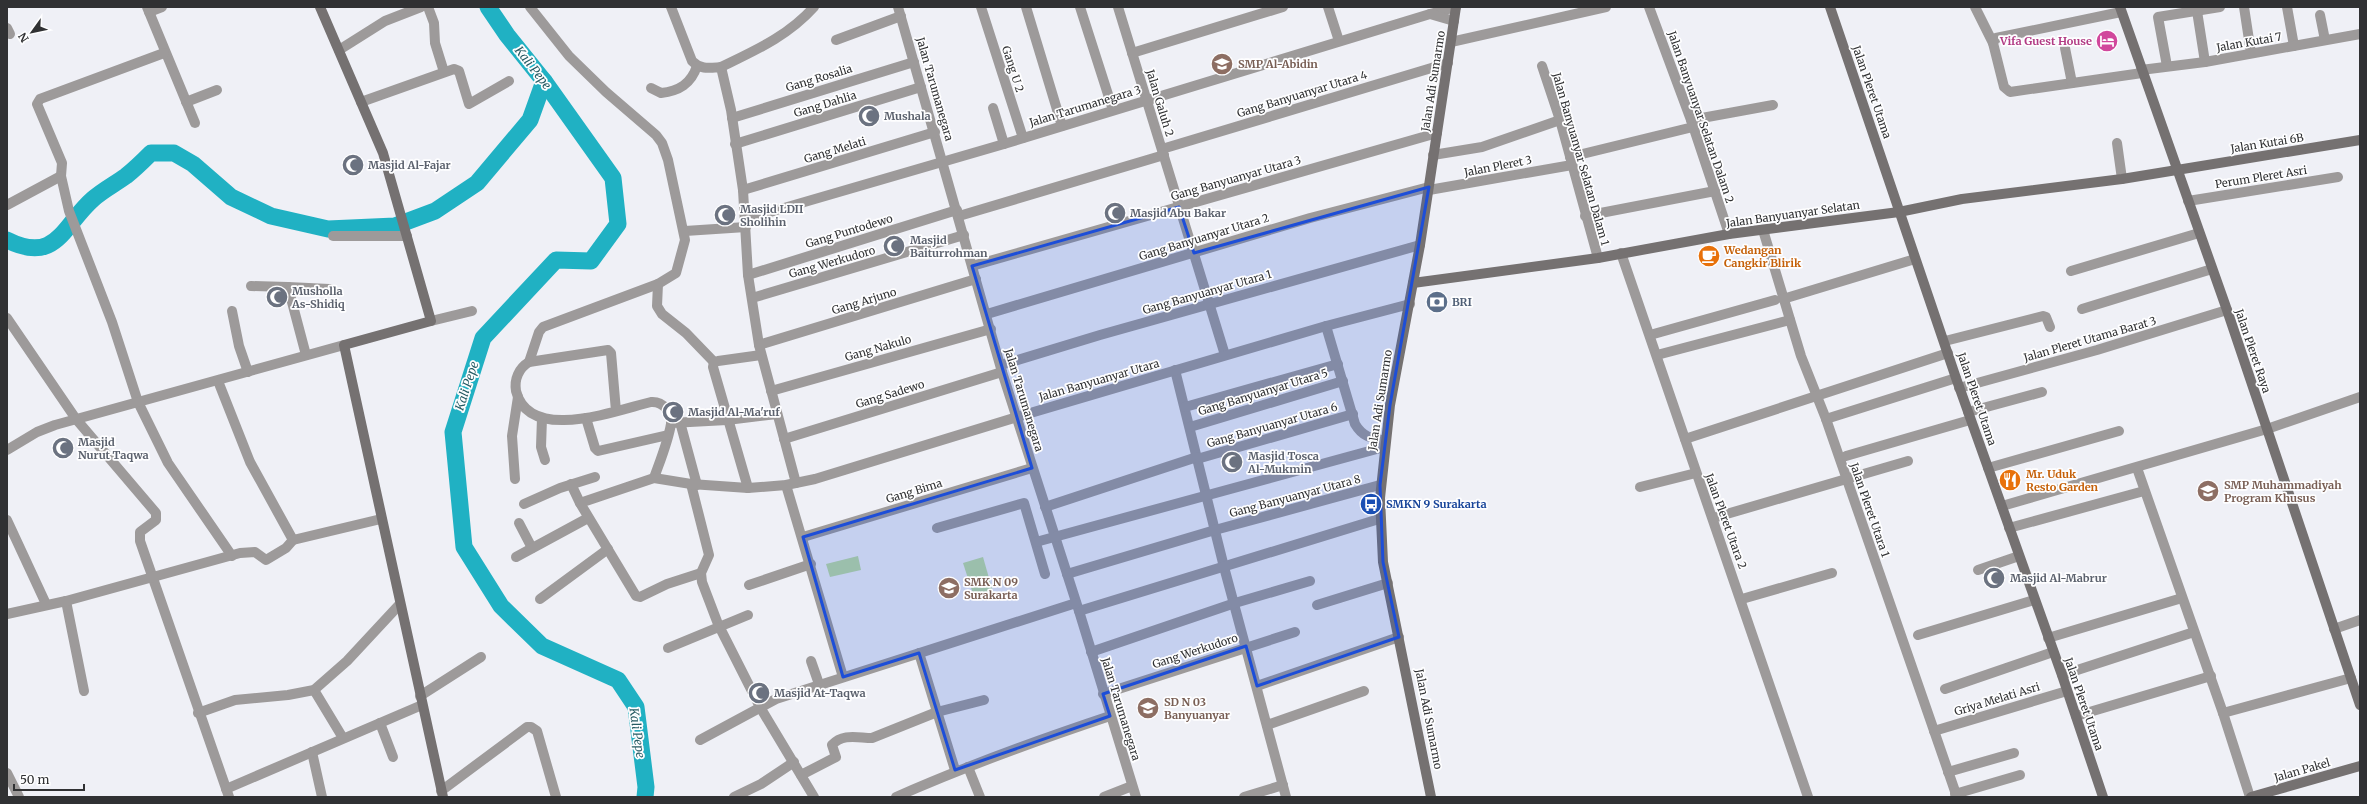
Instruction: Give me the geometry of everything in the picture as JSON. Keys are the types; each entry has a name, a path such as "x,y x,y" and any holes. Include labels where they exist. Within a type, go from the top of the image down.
{"street":[{"path":"162,7 148,10 164,53 195,123"},
{"path":"320,7 383,153 431,321"},
{"path":"339,50 385,21 421,7"},
{"path":"428,7 434,23 435,43 444,72"},
{"path":"529,362 539,332 543,327 652,287 673,276 678,268 685,246 685,230 668,160 659,139 569,56 530,7"},
{"path":"674,8 692,60 697,66 704,69 721,67 784,35 800,23 814,7"},
{"name":"Gang U 2","path":"981,7 1023,138"},
{"path":"1026,7 1062,126"},
{"path":"1080,7 1113,110"},
{"name":"Jalan Galuh 2","path":"1118,7 1225,356"},
{"path":"1132,53 1283,7"},
{"path":"1328,7 1339,41"},
{"name":"Jalan Tarumanegara 3","path":"685,230 746,223 943,161 1004,144 1339,41 1456,7"},
{"name":"Jalan Adi Sumarmo","path":"1431,797 1388,583 1379,519 1380,485 1384,443 1420,245 1456,7"},
{"path":"1451,42 1606,7"},
{"name":"Jalan Banyuanyar Selatan Dalam 2","path":"1649,7 1692,124 1729,234"},
{"name":"Jalan Pleret Utama","path":"1830,7 1915,259 1945,341 1969,416 2002,506 2018,556 2054,652 2103,797"},
{"path":"1975,7 1993,43"},
{"path":"2166,66 2158,17 2220,7"},
{"path":"2244,7 2251,53"},
{"path":"2286,7 2294,46"},
{"path":"1993,43 1996,38 2120,10"},
{"name":"Jalan Pleret Raya","path":"2120,10 2227,310 2360,705"},
{"path":"2197,11 2205,62"},
{"path":"836,40 900,12"},
{"name":"Jalan Tarumanegara","path":"900,12 1002,369 1032,468 1078,607 1103,694 1136,797"},
{"path":"1430,14 1454,21"},
{"path":"2320,15 2324,40"},
{"name":"Jalan Kutai 7","path":"1993,43 2004,88 2008,91 2072,83 2166,66 2205,62 2360,34"},
{"path":"2065,48 2072,83"},
{"path":"164,53 37,101 37,104 62,163 61,176 69,211 112,322 138,402 168,463 232,556"},
{"name":"Gang Rosalia","path":"732,118 914,62"},
{"name":"Gang Banyuanyar Utara 4","path":"958,213 1163,152 1448,63"},
{"path":"651,88 661,93 682,86 693,79 697,66"},
{"name":"Jalan Banyuanyar Selatan Dalam 1","path":"1542,66 1560,120 1585,216 1598,258"},
{"path":"721,67 732,118 743,190 748,275 760,350 784,439 791,484 803,537 843,677"},
{"path":"361,102 454,69 459,72 469,104 508,81"},
{"name":"Gang Dahlia","path":"735,144 921,87"},
{"path":"186,102 217,90"},
{"name":"Jalan Pleret 3","path":"1429,188 1571,161 1692,124 1773,105"},
{"path":"993,108 1004,144"},
{"path":"1434,155 1482,147 1560,120"},
{"name":"Gang Melati","path":"743,190 934,132"},
{"name":"Gang Banyuanyar Utara 3","path":"972,266 1437,133"},
{"name":"Jalan Kutai 6B","path":"2177,170 2360,140"},
{"path":"2117,143 2122,179"},
{"name":"Jalan Banyuanyar Selatan","path":"1413,283 1598,258 1729,234 1899,212 1962,199 2122,179 2177,170"},
{"path":"7,205 61,176"},
{"name":"Perum Pleret Asri","path":"2188,201 2338,177"},
{"name":"Gang Banyuanyar Utara 2","path":"987,314 1310,218 1429,188"},
{"path":"1585,216 1715,191"},
{"name":"Gang Puntodewo","path":"748,275 958,213"},
{"name":"Jalan Pleret Utara 1","path":"1763,230 1779,299 1790,320 1810,380 1818,396 1956,795"},
{"path":"2071,271 2199,234"},
{"path":"333,236 407,235"},
{"name":"Gang Werkudoro","path":"752,298 964,235"},
{"name":"Gang Banyuanyar Utara 1","path":"1002,369 1208,304 1420,245"},
{"name":"Jalan Pleret Utara 2","path":"1621,254 1657,355 1696,473 1742,599 1808,797"},
{"path":"1650,335 1915,259"},
{"path":"2082,309 2212,269"},
{"name":"Gang Arjuno","path":"714,362 760,350 976,279"},
{"path":"251,286 329,289"},
{"path":"288,287 306,355"},
{"path":"652,287 657,306 662,314 686,333 714,362 712,367 748,488"},
{"name":"Jalan Banyuanyar Utara","path":"654,478 694,484 748,488 791,484 853,468 1017,417 1326,326 1410,304"},
{"name":"Jalan Pleret Utama Barat 3","path":"1826,419 1958,383 2097,350 2227,310"},
{"path":"232,311 239,346 248,372"},
{"path":"7,450 45,428 218,381 306,355 472,311"},
{"path":"1945,341 2043,316 2046,318 2050,327"},
{"path":"7,318 76,419 156,513 156,520 142,529 139,536 151,577 227,793 312,752 380,723 421,701 481,657"},
{"path":"1657,355 1790,320"},
{"path":"1326,326 1355,424 1362,433 1371,439 1384,443"},
{"name":"Gang Nakulo","path":"771,390 991,329"},
{"path":"344,345 442,794 527,727 531,727 537,731 556,797"},
{"path":"515,479 512,436 518,397 516,387 518,374 523,366 529,362 608,350 611,353 616,411"},
{"path":"1685,439 1948,353"},
{"path":"1185,407 1338,364"},
{"name":"Gang Sadewo","path":"784,439 1002,369"},
{"path":"1175,370 1224,567 1235,603 1286,797"},
{"path":"218,381 250,462 293,540"},
{"name":"Gang Banyuanyar Utara 5","path":"1190,427 1343,381"},
{"path":"1846,456 2042,392"},
{"path":"518,397 524,406 542,418 563,421 586,418 657,402 666,407 676,422 694,484 709,555 701,573 702,582 719,626 760,707 814,797"},
{"path":"2002,506 2267,430 2360,397"},
{"path":"676,422 727,420 777,414"},
{"name":"Gang Banyuanyar Utara 6","path":"1045,507 1197,458 1352,414"},
{"path":"542,418 541,448 545,460"},
{"path":"586,418 597,451 668,435"},
{"path":"580,503 654,478 668,435 676,422"},
{"path":"1988,468 2118,431"},
{"path":"1036,542 1206,496 1384,443"},
{"path":"1713,518 1908,461"},
{"name":"Gang Bima","path":"803,537 1032,468"},
{"path":"2137,468 2194,632 2211,676 2251,797"},
{"path":"1640,487 1696,473"},
{"path":"524,504 571,484 595,476"},
{"path":"571,484 588,518 636,596 640,597 667,584 701,573"},
{"name":"Gang Banyuanyar Utara 8","path":"1067,574 1215,530 1380,485"},
{"path":"2009,528 2144,490"},
{"path":"937,528 1022,503 1026,504 1045,574"},
{"path":"516,557 588,518"},
{"path":"7,614 46,604 66,601 232,556 252,552 266,560 286,548 293,540 381,519"},
{"path":"700,740 776,699 819,684 919,653 1078,607 1224,567 1379,519"},
{"path":"7,520 46,604"},
{"path":"519,523 532,548"},
{"path":"540,599 608,549"},
{"path":"1978,570 2018,556"},
{"path":"749,585 811,564"},
{"path":"1742,599 1832,573"},
{"path":"1091,652 1235,603 1310,581"},
{"path":"1317,605 1388,583"},
{"path":"2048,638 2182,598"},
{"path":"1918,636 2034,600"},
{"path":"66,601 84,691"},
{"path":"198,713 240,699 288,695 314,690 347,661 400,604"},
{"path":"668,648 748,615"},
{"path":"2334,629 2360,620"},
{"name":"Gang Werkudoro","path":"1103,694 1246,646 1295,632"},
{"path":"2062,675 2194,632"},
{"path":"1257,686 1399,637"},
{"path":"1945,689 2054,652"},
{"path":"919,653 955,770"},
{"path":"811,661 819,684"},
{"path":"2076,716 2211,676"},
{"path":"2223,713 2351,678"},
{"path":"314,690 343,738"},
{"path":"1267,725 1364,691"},
{"name":"Griya Melati Asri","path":"1934,731 2067,691"},
{"path":"801,775 836,757 832,745 845,738 860,736 872,738 937,712 984,700"},
{"path":"896,797 955,770 968,767 1065,730 1110,716"},
{"path":"380,723 393,757"},
{"path":"312,752 322,797"},
{"path":"1948,772 2014,752"},
{"path":"734,797 761,784 794,762"},
{"name":"Jalan Pakel","path":"2251,797 2360,766"},
{"path":"968,767 980,797"},
{"path":"7,773 18,797"},
{"path":"1956,795 2020,775"},
{"path":"1244,797 1284,785"},
{"path":"1104,797 1132,786"}],"highlighted area":[{"path":"1429,187 1390,405 1380,485 1383,562 1399,637 1257,686 1246,646 1103,694 1110,716 955,770 919,653 843,677 803,537 1032,468 972,266 1179,207 1194,253"}],"green space":[{"path":"858,556 861,570 830,577 826,564"},
{"path":"983,557 993,592 974,597 963,563"}],"waterway":[{"name":"Kali Pepe","path":"488,7 507,35 544,81 613,178 618,224 591,261 556,260 483,338 453,432 464,547 501,606 542,646 618,680 636,707 646,787 645,797"},
{"path":"7,240 24,246 37,248 48,245 58,239 93,199 126,176 151,153 174,153 193,164 231,197 271,216 328,229 395,226 435,211 477,183 530,120 544,81"}],"place":[{"name":"Vifa Guest House","path":"2107,41"},
{"name":"SMP Al-Abidin","path":"1222,64"},
{"name":"Mushala","path":"869,116"},
{"name":"Masjid Al-Fajar","path":"353,165"},
{"name":"Masjid Abu Bakar","path":"1115,213"},
{"name":"Masjid LDII Sholihin","path":"725,215"},
{"name":"Masjid Baiturrohman","path":"894,246"},
{"name":"Wedangan Cangkir Blirik","path":"1709,256"},
{"name":"Musholla As-Shidiq","path":"277,297"},
{"name":"BRI","path":"1437,302"},
{"name":"Masjid Al-Ma'ruf","path":"673,412"},
{"name":"Masjid Nurut Taqwa","path":"63,448"},
{"name":"Masjid Tosca Al-Mukmin","path":"1232,462"},
{"name":"Mr. Uduk Resto Garden","path":"2010,480"},
{"name":"SMP Muhammadiyah Program Khusus","path":"2208,491"},
{"name":"SMKN 9 Surakarta","path":"1371,504"},
{"name":"Masjid Al-Mabrur","path":"1994,578"},
{"name":"SMK N 09 Surakarta","path":"949,588"},
{"name":"Masjid At-Taqwa","path":"759,693"},
{"name":"SD N 03 Banyuanyar","path":"1148,708"}]}
